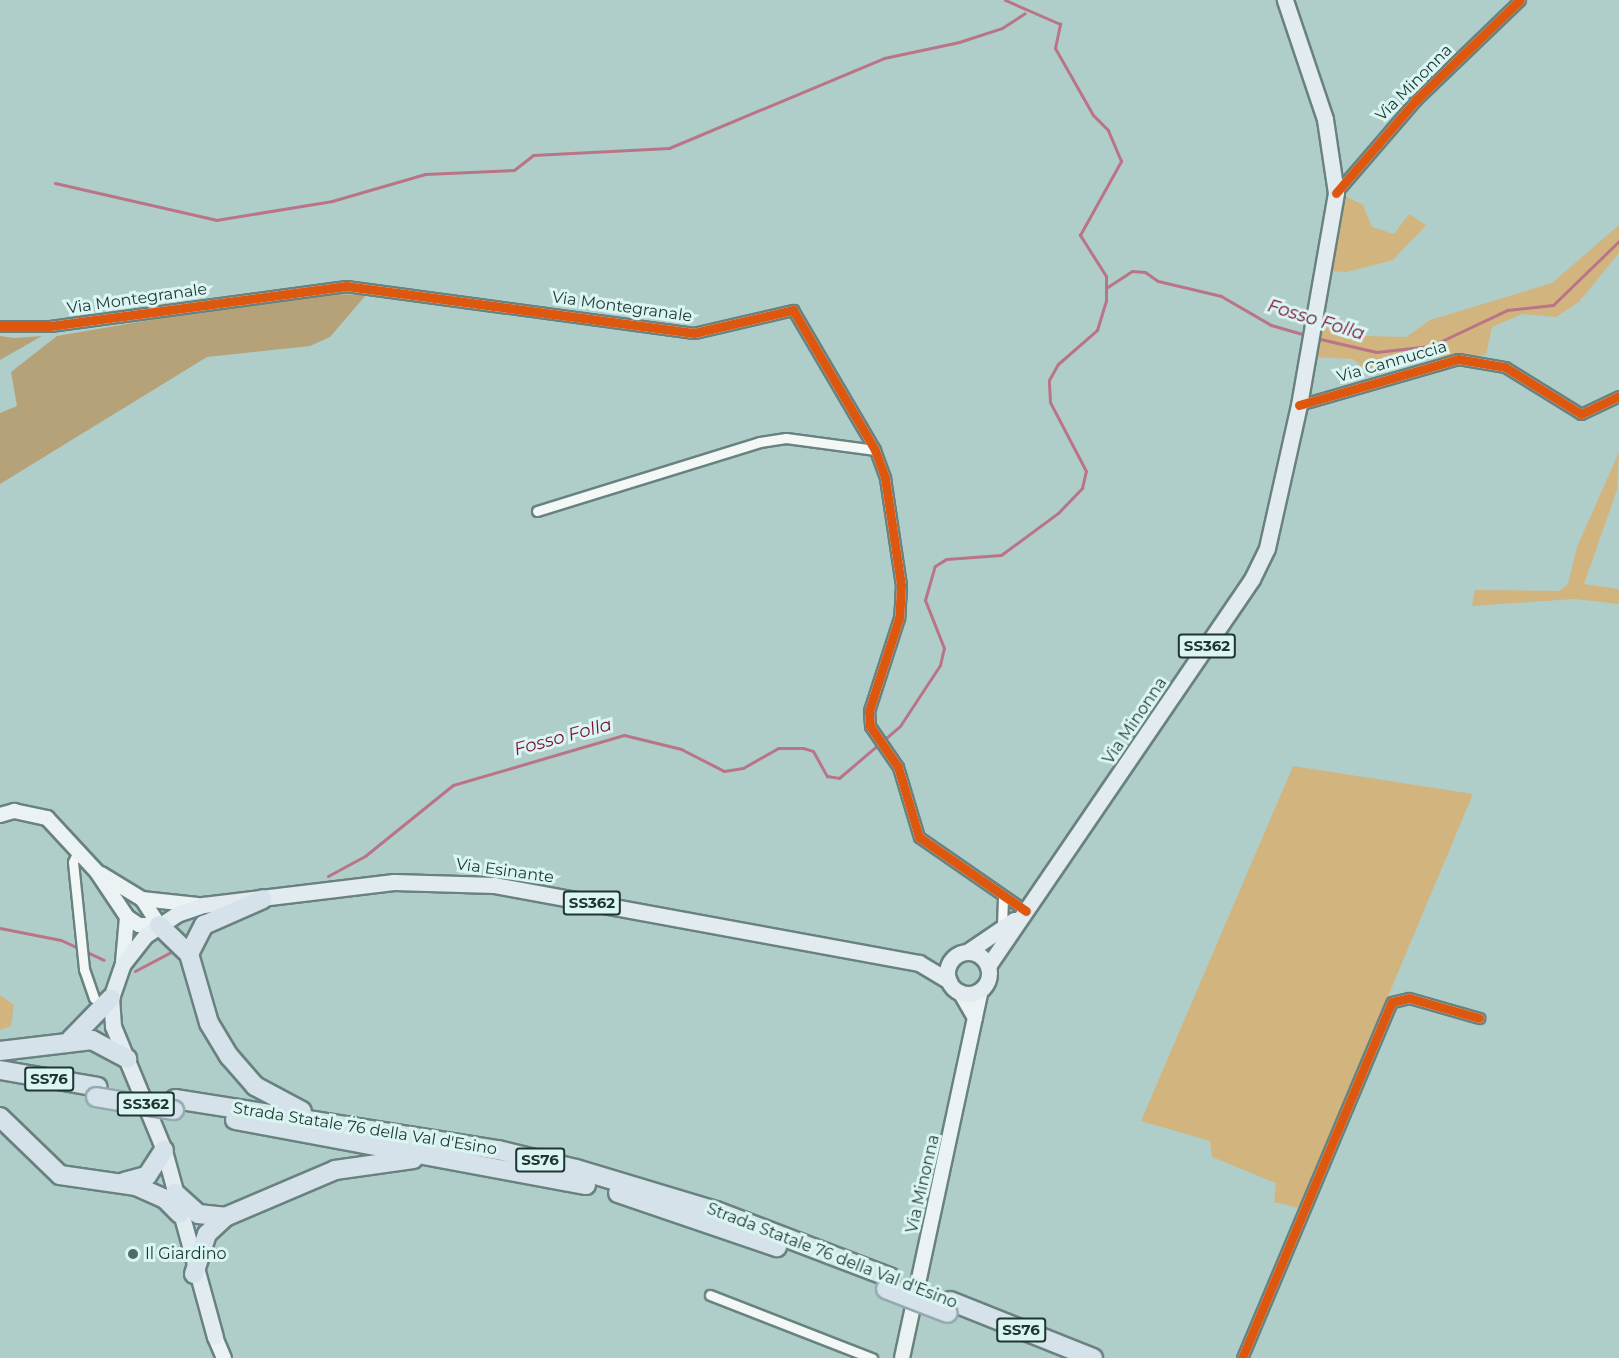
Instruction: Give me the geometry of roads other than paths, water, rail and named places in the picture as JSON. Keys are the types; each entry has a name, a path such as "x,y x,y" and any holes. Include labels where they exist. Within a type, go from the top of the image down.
{"highway":[{"path":"189,954 204,925 263,899"},
{"path":"159,925 189,954 210,1023 236,1064 255,1086 284,1105 335,1123"},
{"path":"71,1039 103,998"},
{"path":"0,1051 71,1039 92,1040 127,1059"},
{"name":"Strada Statale 76 della Val d'Esino","path":"0,1070 97,1092"},
{"name":"Strada Statale 76 della Val d'Esino","path":"0,1081 335,1123 498,1150 648,1188 888,1284 1093,1358"},
{"name":"Strada Statale 76 della Val d'Esino","path":"175,1104 575,1182 713,1223 888,1284"},
{"path":"0,1117 60,1175 119,1182 165,1199 180,1214"},
{"path":"119,1182 147,1176 164,1150"},
{"path":"194,1274 207,1234 225,1217 335,1170 377,1160 457,1162 575,1182"},
{"path":"175,1192 198,1214 225,1217"},
{"name":"Strada Statale 76 della Val d'Esino","path":"949,1307 1059,1358"}],"main road":[{"name":"Via Minonna","path":"988,966 1252,579 1267,548 1315,323 1335,193 1325,119 1285,0"},
{"path":"0,815 14,811 47,818 98,872 127,917 139,925 159,925"},
{"path":"98,872 142,899 159,925"},
{"name":"Via Esinante","path":"159,925 203,905 394,882 494,885 919,963 949,981"},
{"path":"142,899 203,905"},
{"name":"Via Minonna","path":"962,954 1002,930 1026,911"},
{"path":"123,964 127,917"},
{"name":"SS362","path":"159,925 123,964 103,998 164,1150 194,1274 215,1337"},
{"path":"949,981 947,970 962,954 980,956 988,966"},
{"name":"Via Esinante","path":"919,963 962,954"},
{"name":"SS362","path":"981,990 988,966"},
{"name":"SS362","path":"949,981 960,992"},
{"name":"Via Minonna","path":"902,1358 981,990"},
{"path":"975,1018 960,992 981,990"},
{"path":"215,1337 224,1358"}],"street":[{"name":"Via Minonna","path":"1335,193 1408,108 1520,0"},
{"name":"Via Montegranale","path":"0,326 50,326 346,286 694,333 785,308 802,319 875,450 885,478 901,585 899,618 868,711 883,745 898,767 919,837 1026,911"},
{"name":"Via Cannuccia","path":"1299,405 1458,359 1505,367 1581,414 1619,396"},
{"path":"537,511 760,442 786,438 875,450"},
{"path":"79,850 73,862 83,960 103,998"},
{"path":"1002,930 1003,896"},
{"path":"1242,1358 1392,1002 1409,998 1479,1018"},
{"path":"711,1295 872,1358"}],"waterway":[{"name":"Fosso Folla","path":"328,876 365,856 453,785 624,735 681,749 724,771 743,768 778,748 803,748 813,751 827,776 839,778 900,726 940,665 944,648 925,600 935,566 946,559 1001,555 1058,513 1082,488 1086,471 1050,402 1049,380 1058,364 1097,330 1106,301 1106,276 1080,235 1121,161 1108,130 1093,115 1055,48 1060,24 1005,0"},
{"path":"55,183 216,220 332,201 425,174 514,170 533,155 669,148 884,58 959,42 1002,28 1025,13"},
{"name":"Fosso Folla","path":"1316,338 1376,352 1431,346 1507,310 1553,305 1619,241"},
{"name":"Fosso Folla","path":"1106,288 1132,271 1145,272 1158,281 1221,296 1271,325 1307,335"},
{"name":"Fosso Folla","path":"0,928 61,940 104,960"},
{"path":"135,971 173,951"}],"place":[{"name":"Il Giardino","path":"133,1254"}]}
